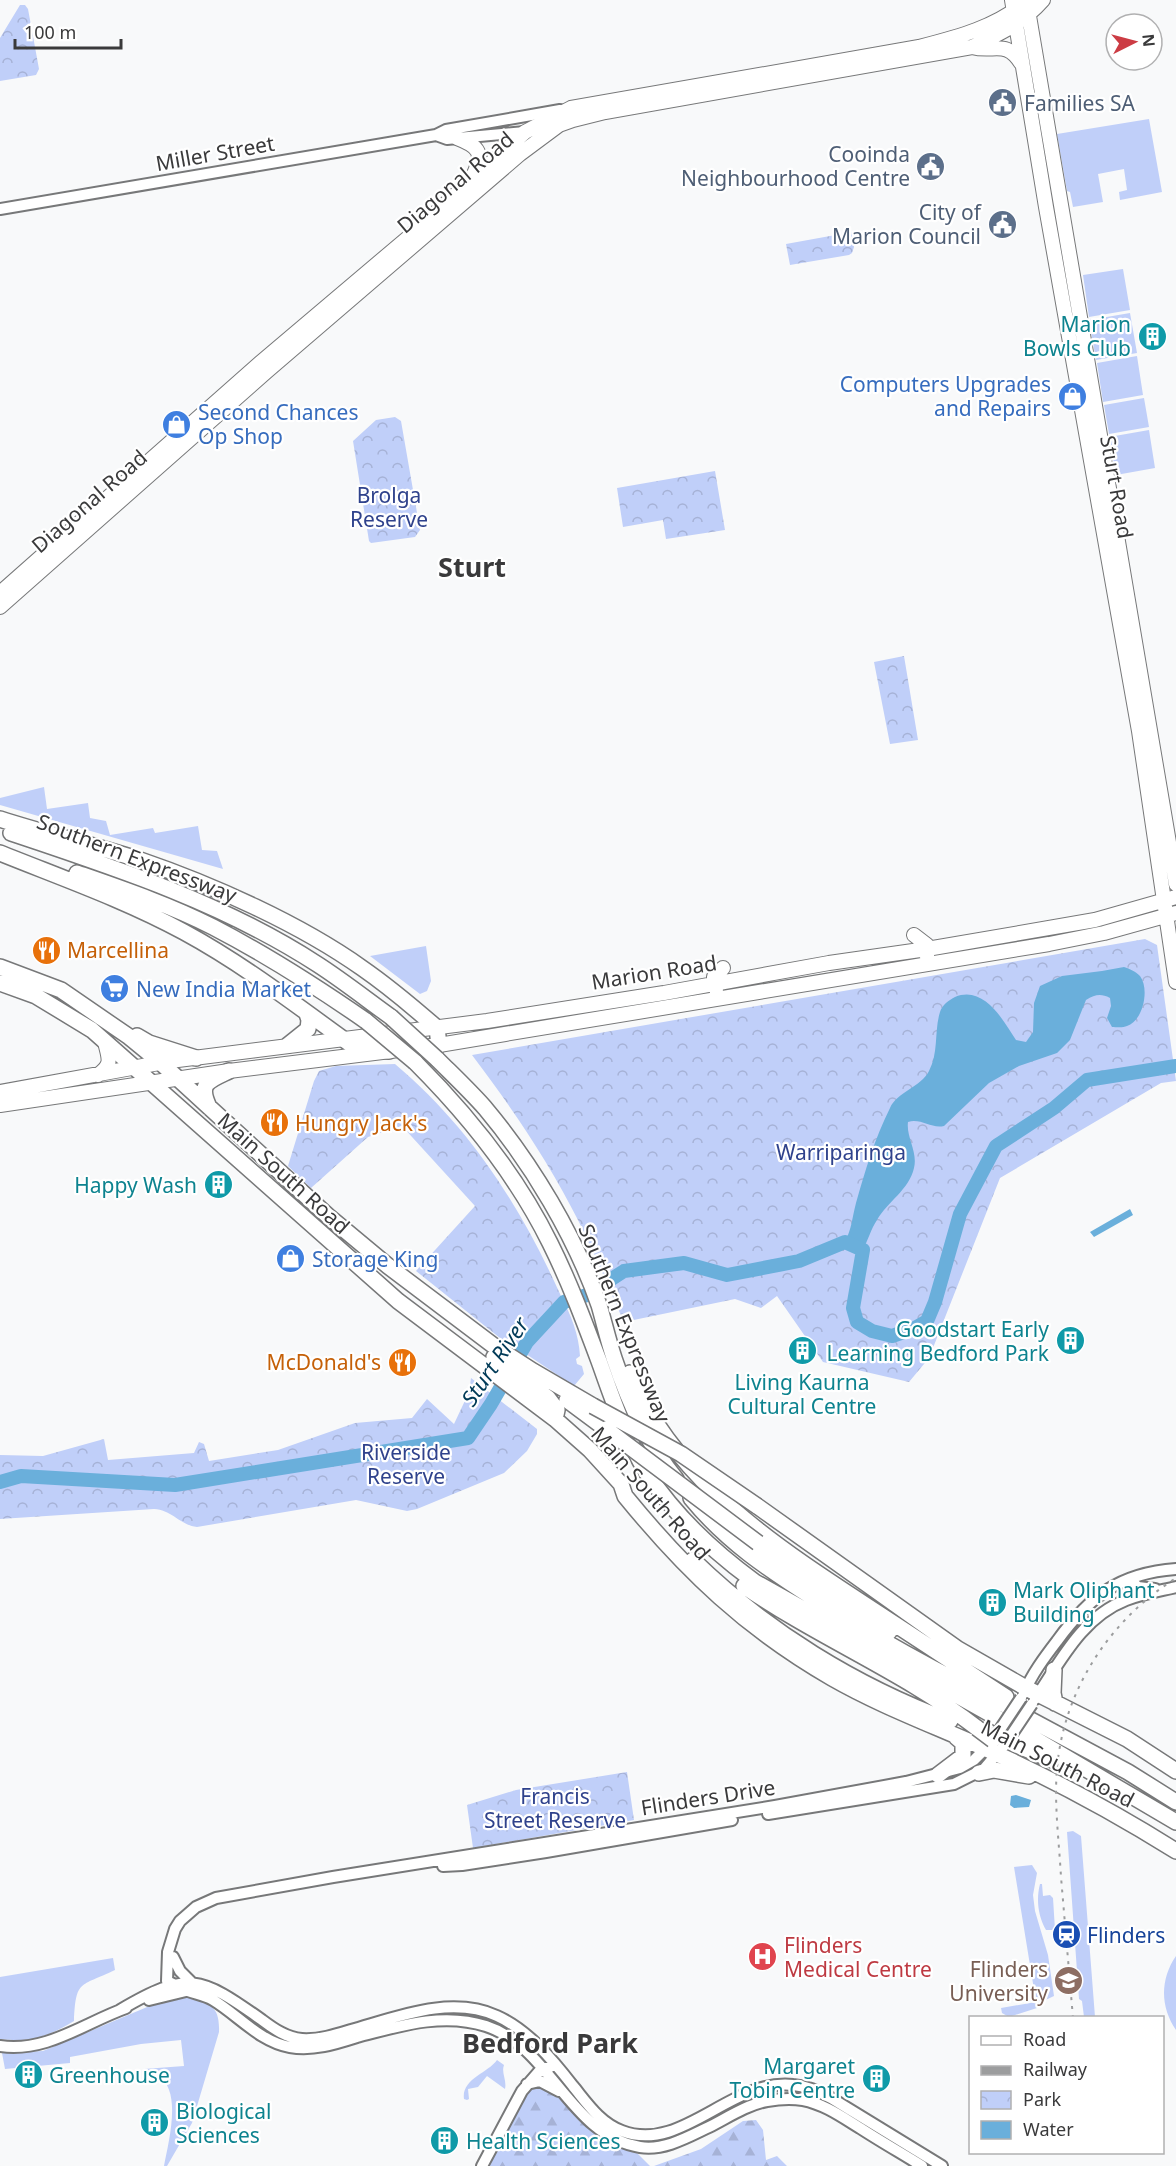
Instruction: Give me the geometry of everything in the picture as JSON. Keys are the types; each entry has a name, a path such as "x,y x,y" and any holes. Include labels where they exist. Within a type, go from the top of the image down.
{"highway":[{"path":"0,819 142,861 202,884 249,905 330,947 362,968 437,1028 438,1052"},
{"name":"Southern Expressway","path":"0,829 128,872 216,909 316,964 438,1052 518,1151 559,1218 599,1305 615,1360 642,1425 673,1475 720,1529 759,1563 830,1609 948,1678 1004,1730 1070,1742 1128,1772 1176,1802"},
{"path":"0,852 119,900 185,933 254,974 342,1039 356,1047 389,1051"},
{"name":"Southern Expressway","path":"0,852 62,868 132,892 211,926 313,984 366,1021 415,1062 477,1128 525,1196 570,1286 617,1410 646,1472 695,1531 755,1582 1004,1730 1123,1789 1176,1822"},
{"name":"Main South Road","path":"0,967 61,990 120,1030 161,1063 328,1216 424,1295 487,1353 523,1379 593,1406 681,1454 958,1649 1004,1730 1082,1796 1176,1851"},
{"name":"Main South Road","path":"0,982 56,1006 92,1030 402,1298 411,1312 487,1353 523,1379 555,1419 590,1450 621,1484 626,1496 680,1561 708,1588 773,1639 831,1677 885,1706 956,1737 1004,1730 1055,1703 1127,1739 1176,1771"},
{"path":"288,1045 308,1029 307,1014"},
{"path":"120,1030 196,1058"},
{"path":"211,1110 204,1095 204,1087 209,1080 229,1071"},
{"path":"328,1216 363,1257 393,1284 402,1298 487,1353"},
{"path":"402,1298 424,1295"},
{"path":"599,1305 647,1409 665,1436 710,1489 736,1513 827,1580 1004,1730"},
{"path":"632,1376 682,1453 737,1505 819,1563 958,1649"},
{"path":"523,1379 606,1430 833,1598 1004,1730"},
{"path":"646,1472 662,1505 681,1530 707,1556 743,1586 770,1604 921,1689 953,1716"},
{"path":"621,1484 701,1568 762,1619 839,1669 909,1704 1004,1730"},
{"path":"1054,1670 1055,1703"},
{"path":"1004,1730 994,1770 1025,1775 1082,1796"},
{"path":"939,1781 963,1756 963,1743 956,1737"}],"main road":[{"name":"Diagonal Road","path":"461,197 471,180 525,132 571,108 920,47 968,34 1013,5 1043,0"},
{"path":"1033,40 1039,20 1050,0"},
{"name":"Diagonal Road","path":"0,607 55,552 411,236 559,125 605,112 972,47 1016,25 1028,4"},
{"name":"Sturt Road","path":"1028,4 1144,729 1162,874 1170,898 1176,982"},
{"name":"Sturt Road","path":"1013,5 1022,65 1144,729 1174,862 1176,884"},
{"path":"972,47 981,50 997,48 1008,50 1014,53 1022,65"},
{"path":"525,132 559,125"},
{"path":"457,138 476,147 479,151 477,167 471,180"},
{"name":"Diagonal Road","path":"0,593 55,552"},
{"path":"1138,907 1156,890 1162,874"},
{"name":"Marion Road","path":"1,1096 161,1063 487,1021 664,993 829,963 927,949 975,939 1055,928 1095,920 1170,898"},
{"name":"Marion Road","path":"1,1096 152,1084 229,1071 389,1051 438,1052 505,1034 1077,939 1172,915"},
{"path":"1140,922 1156,926 1164,936 1176,993"},
{"path":"914,935 924,942 927,949 926,958 919,966"},
{"path":"829,963 847,970 849,974 846,978"},
{"path":"723,968 715,976 714,984 718,992 742,995"},
{"path":"657,1010 664,993"},
{"path":"498,1007 490,1013 487,1021 491,1027 505,1034"},
{"path":"98,1075 109,1062 105,1042"}],"street":[{"name":"Miller Street","path":"0,209 436,135 446,130 571,108"},
{"name":"Miller Street","path":"436,135 447,139 525,132"},
{"path":"1004,1730 1048,1653 1083,1608 1104,1592 1129,1579 1151,1572 1176,1569"},
{"path":"1129,1579 1142,1588 1171,1589"},
{"path":"1129,1579 1130,1598"},
{"path":"1004,1730 1054,1670 1081,1632 1096,1617 1130,1598 1171,1589"},
{"path":"1083,1608 1096,1617"},
{"name":"Flinders Drive","path":"150,1996 166,1969 172,1936 180,1921 196,1907 216,1898 344,1875 776,1806 939,1781 959,1783 1004,1730"},
{"name":"Flinders Drive","path":"173,1984 175,1941 184,1924 198,1912 217,1903 939,1781"},
{"path":"173,1957 189,1987"},
{"path":"166,1969 167,1981 189,1987 208,1997 261,2034 289,2047 315,2047 415,2023 452,2020 479,2024 500,2032 528,2054 600,2131 620,2142 643,2148 682,2140 750,2106 789,2099 804,2100 829,2110 922,2166"},
{"path":"0,2046 22,2048 51,2041 173,1984"},
{"path":"150,1996 189,1987 206,1986 222,1992 278,2031 299,2039 326,2037 399,2017 453,2006 485,2011 511,2024 533,2041 600,2118 628,2134 648,2136 667,2132 748,2092 771,2086 792,2085 814,2089 831,2098 942,2166"},
{"path":"228,2011 243,2006"},
{"path":"511,2024 542,2057 542,2068 526,2084"},
{"path":"482,2166 526,2084 530,2065 528,2054"},
{"path":"542,2068 560,2070"},
{"path":"526,2084 540,2081 563,2093"}],"green space":[{"path":"20,5 25,5 28,9 39,69 36,75 0,81 0,38"},
{"path":"1149,119 1162,192 1120,200 1119,192 1127,190 1124,169 1098,174 1103,202 1073,207 1070,192 1067,191 1057,134"},
{"path":"852,232 854,247 849,255 790,265 786,244"},
{"path":"1123,269 1130,310 1089,317 1083,275"},
{"path":"1130,313 1137,353 1096,360 1089,320"},
{"path":"1137,356 1143,395 1103,402 1097,363"},
{"path":"1144,398 1149,427 1109,434 1104,405"},
{"name":"Brolga Reserve","path":"395,417 401,421 420,530 415,537 371,543 353,441 376,420"},
{"path":"1149,430 1155,468 1116,475 1109,437"},
{"path":"715,471 725,530 666,539 663,520 623,527 617,488"},
{"path":"904,656 918,740 890,744 874,662"},
{"path":"44,787 47,809 88,803 90,818 106,821 110,835 153,828 155,833 198,826 202,850 217,851 223,869 0,805 0,798"},
{"name":"Warriparinga","path":"1145,939 1157,945 1176,1081 1161,1083 1000,1178 929,1358 909,1382 823,1362 777,1296 761,1308 735,1299 624,1322 585,1234 555,1178 516,1115 472,1055"},
{"path":"426,946 431,981 427,991 420,994 370,956"},
{"path":"395,1064 447,1114 491,1170 529,1231 561,1296 510,1346 416,1271 475,1206 402,1126 368,1137 311,1188 288,1166 319,1071 336,1066"},
{"path":"561,1296 576,1333 580,1356 576,1359 577,1364 582,1366 584,1374 574,1386 511,1344"},
{"name":"Riverside Reserve","path":"471,1378 537,1429 537,1434 527,1451 504,1473 417,1509 407,1511 356,1500 197,1527 166,1512 154,1509 0,1519 0,1455 43,1456 104,1439 108,1460 194,1453 199,1442 204,1444 209,1461 278,1450 355,1423 412,1418 427,1399 454,1424 469,1392"},
{"name":"Francis Street Reserve","path":"627,1772 634,1820 473,1848 467,1805 516,1790"},
{"path":"1073,1831 1081,1836 1095,2016 1084,2016 1082,2001 1079,1999 1067,1832"},
{"path":"1032,1865 1037,1873 1033,1895 1035,1911 1048,1955 1054,1996 1037,2004 1037,2008 1007,2016 1002,2013 1001,2008 1036,2002 1014,1867"},
{"path":"1040,1884 1042,1884 1043,1896 1050,1895 1053,1898 1055,1930 1046,1930 1041,1919 1038,1901"},
{"path":"1176,1956 1176,2030 1167,2012 1164,1993 1167,1974"},
{"path":"113,1958 115,1970 87,1983 78,1991 74,2021 38,2038 0,2039 0,1977"},
{"path":"188,1997 203,2001 213,2007 218,2017 219,2032 192,2123 167,2166 164,2166 172,2118 170,2093 166,2083 158,2076 144,2072 144,2069 184,2066 181,2040 141,2044 70,2057 70,2063 5,2069 2,2053 43,2051 159,2002"},
{"path":"497,2060 504,2065 505,2089 487,2076 478,2087 468,2089 469,2099 464,2099 464,2092 471,2081"},
{"path":"539,2085 563,2093 629,2145 650,2166 487,2166 525,2095 531,2088"},
{"path":"756,2120 763,2130 766,2160 777,2156 787,2166 654,2166 701,2149 743,2121"}],"water":[{"path":"1124,967 1140,976 1143,982 1143,1004 1133,1023 1124,1027 1112,1027 1107,1018 1111,1006 1110,998 1100,995 1092,997 1086,1000 1070,1040 1057,1053 1019,1066 989,1083 944,1126 939,1127 917,1121 908,1122 915,1162 908,1183 877,1220 863,1250 845,1242 880,1131 893,1102 921,1081 929,1071 934,1056 940,1012 946,1003 955,997 965,995 984,1000 999,1014 1016,1040 1026,1042 1033,1032 1034,1003 1040,986 1062,976"},
{"path":"1130,1209 1133,1215 1094,1237 1090,1232"},
{"path":"1016,1795 1031,1800 1029,1807 1014,1808 1010,1805 1011,1796"}],"waterway":[{"name":"Sturt River","path":"0,1482 21,1476 175,1485 468,1438 527,1342 564,1302 587,1295 624,1271 684,1263 727,1275 799,1261 845,1242 863,1250 853,1308 857,1322 872,1331 892,1336 913,1329 927,1321 935,1302 960,1214 996,1146 1054,1108 1087,1080 1176,1066"}],"railway":[{"path":"1073,2016 1056,1809 1056,1782 1061,1739 1080,1684 1094,1659 1131,1614 1176,1578"}],"place":[{"name":"Families SA","path":"1003,103"},
{"name":"Cooinda Neighbourhood Centre","path":"931,166"},
{"name":"City of Marion Council","path":"1002,224"},
{"name":"Marion Bowls Club","path":"1152,336"},
{"name":"Computers Upgrades and Repairs","path":"1072,396"},
{"name":"Second Chances Op Shop","path":"177,424"},
{"name":"Marcellina","path":"46,950"},
{"name":"New India Market","path":"115,989"},
{"name":"Hungry Jack's","path":"274,1123"},
{"name":"Happy Wash","path":"218,1185"},
{"name":"Storage King","path":"291,1259"},
{"name":"Goodstart Early Learning Bedford Park","path":"1070,1341"},
{"name":"Living Kaurna Cultural Centre","path":"802,1351"},
{"name":"McDonald's","path":"402,1362"},
{"name":"Mark Oliphant Building","path":"992,1602"},
{"name":"Flinders","path":"1066,1935"},
{"name":"Flinders Medical Centre","path":"763,1957"},
{"name":"Flinders University","path":"1069,1981"},
{"name":"Greenhouse","path":"28,2075"},
{"name":"Margaret Tobin Centre","path":"876,2078"},
{"name":"Biological Sciences","path":"155,2123"},
{"name":"Health Sciences","path":"445,2141"}],"district":[{"name":"Sturt","path":"472,566"},
{"name":"Bedford Park","path":"550,2042"}]}
